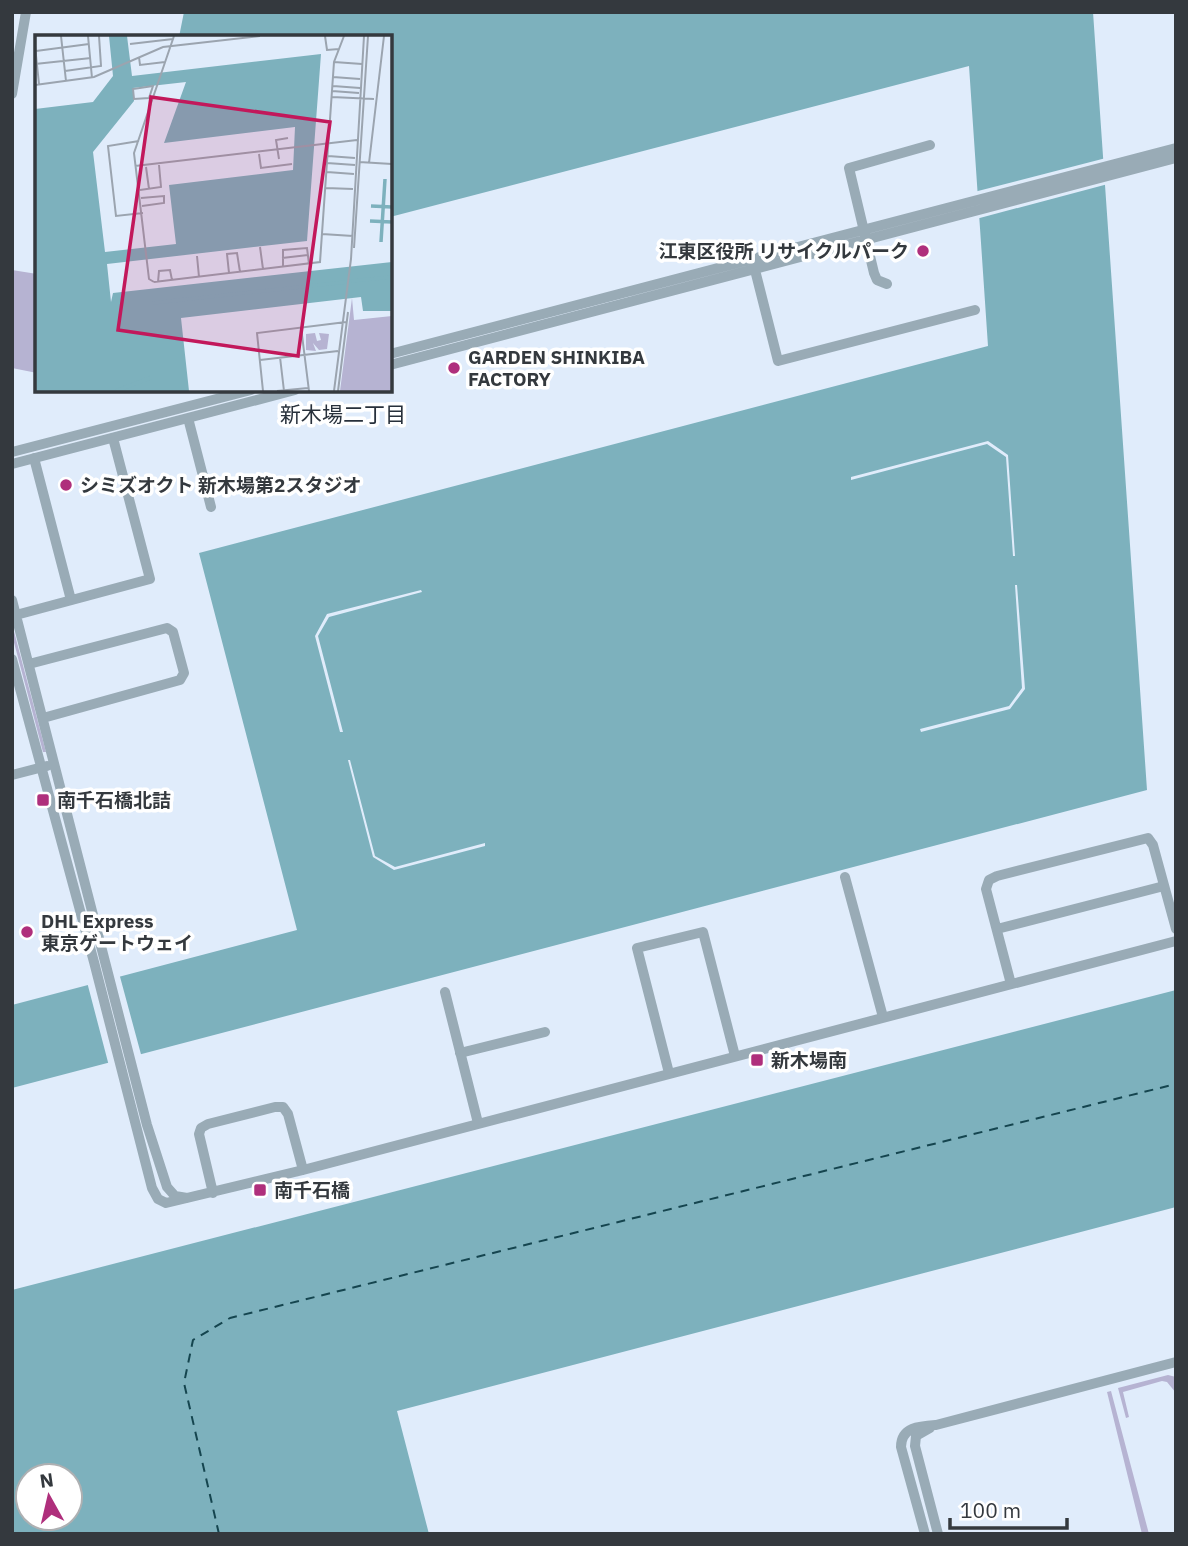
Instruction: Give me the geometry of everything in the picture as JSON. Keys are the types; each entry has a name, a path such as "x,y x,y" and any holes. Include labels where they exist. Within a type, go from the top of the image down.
{"street":[{"path":"12,94 26,12"},
{"path":"887,284 877,280 874,273 849,168 930,145"},
{"path":"1138,164 1176,148"},
{"path":"392,364 588,308 943,214 1138,164 1176,158"},
{"path":"392,354 755,270 865,235"},
{"path":"755,270 778,361 975,310"},
{"path":"12,452 243,392"},
{"path":"12,464 287,392"},
{"path":"188,418 211,507"},
{"path":"16,615 150,579 113,438"},
{"path":"34,458 71,600"},
{"path":"12,600 55,764 99,961 142,1126 152,1188 162,1202 170,1204 303,1170 1176,941"},
{"path":"29,664 167,628 174,634 184,673 180,680 43,718"},
{"path":"12,659 41,768 99,961"},
{"path":"12,775 55,764"},
{"path":"1011,984 986,889 992,878 1148,838 1153,845 1176,929"},
{"path":"845,877 883,1017"},
{"path":"997,929 1164,886"},
{"path":"668,1073 637,948 703,932 735,1056"},
{"path":"445,992 478,1123"},
{"path":"460,1054 545,1032"},
{"path":"213,1193 199,1131 204,1125 222,1120 283,1107 288,1114 303,1170"},
{"path":"925,1534 901,1447 901,1438 912,1429 1176,1362"},
{"path":"936,1425 916,1436 915,1440 938,1534"}],"shaded area":[{"path":"12,270 35,274 35,373 12,368"},
{"path":"12,624 46,752 43,752 12,635"},
{"path":"1168,1375 1176,1377 1176,1393 1167,1382 1162,1381 1123,1392 1129,1417 1126,1418 1118,1388"},
{"path":"1111,1391 1149,1534 1142,1534 1107,1392"}],"water":[{"path":"184,12 1093,12 1147,790 12,1088 12,1005 297,930 199,553 988,346 969,66 392,216 392,35 179,35"},
{"path":"1176,990 1176,1207 397,1411 429,1534 12,1534 12,1290"}],"pier":[{"path":"1106,158 1108,184 976,219 974,192"},
{"path":"988,441 1008,455 1015,556 1006,457 987,444 851,480 851,477"},
{"path":"1015,585 1025,689 1010,709 921,732 920,729 1009,706 1022,688"},
{"path":"421,590 422,592 329,617 318,636 343,732 340,732 315,636 327,614"},
{"path":"348,760 375,856 395,867 485,843 485,846 394,870 373,857"},
{"path":"119,973 142,1058 109,1066 87,982"}],"ferry route":[{"path":"219,1534 184,1383 193,1340 230,1318 1176,1084"}],"place":[{"name":"江東区役所 リサイクルパーク","path":"923,251"},
{"name":"GARDEN SHINKIBA FACTORY","path":"454,368"},
{"name":"シミズオクト 新木場第2スタジオ","path":"66,485"},
{"name":"南千石橋北詰","path":"43,800"},
{"name":"DHL Express 東京ゲートウェイ","path":"27,932"},
{"name":"新木場南","path":"757,1060"},
{"name":"南千石橋","path":"260,1190"}],"district":[{"name":"新木場二丁目","path":"343,415"}]}
